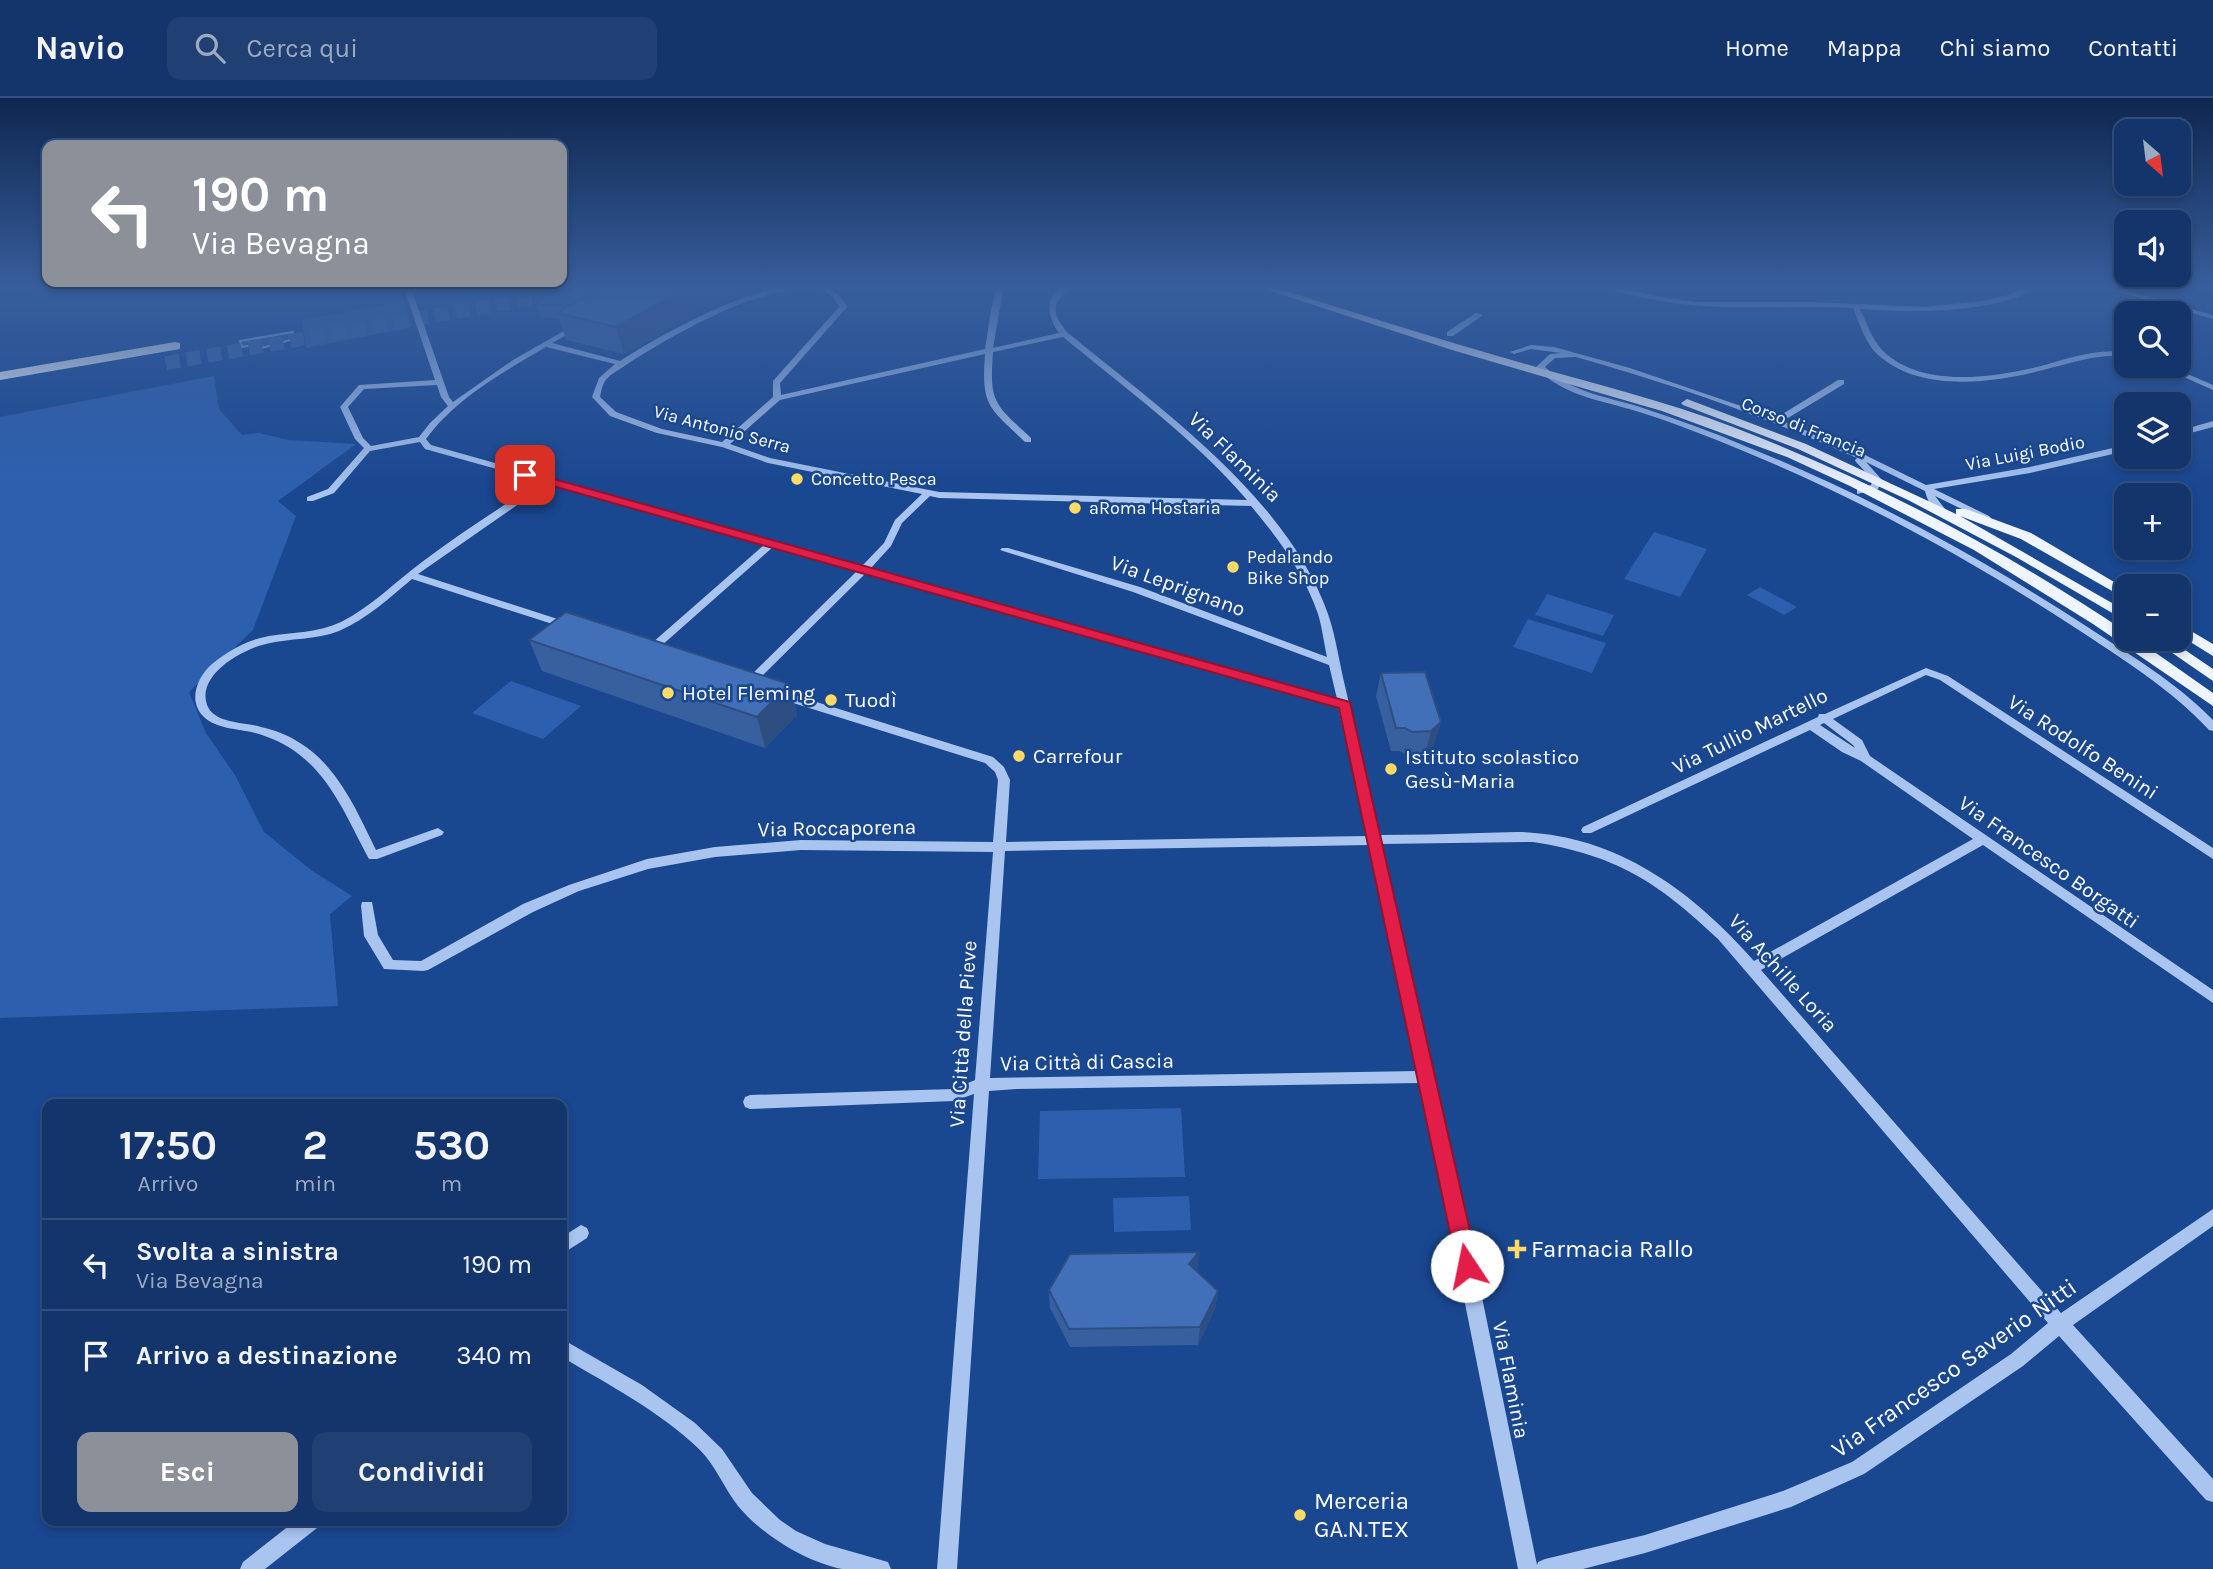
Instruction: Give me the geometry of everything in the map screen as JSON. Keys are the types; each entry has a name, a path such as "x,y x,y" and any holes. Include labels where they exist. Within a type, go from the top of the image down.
{"highway":[{"path":"0,374 130,354"},
{"path":"0,391 143,366"}],"main road":[{"name":"Corso di Francia","path":"1501,354 1545,366 1716,425 1940,509 2038,563 2114,610"},
{"name":"Corso di Francia","path":"1518,354 1545,366"},
{"name":"Corso di Francia","path":"1873,484 1925,518 2089,614 2213,701"},
{"name":"Corso di Francia","path":"1940,509 1986,518 2033,540 2114,588"},
{"path":"1925,518 1940,509"},
{"path":"2191,636 2213,651"},
{"path":"2177,651 2213,676"}],"street":[{"path":"430,354 445,397 453,407"},
{"path":"310,499 331,491 370,449 422,439 453,407 529,354"},
{"path":"583,354 623,364"},
{"name":"Via Antonio Serra","path":"642,354 607,374 597,390 596,397 608,410 660,431 724,445 768,460 929,492 1083,500 1255,503"},
{"name":"Via Antonio Serra","path":"777,398 776,383 802,354"},
{"path":"724,445 777,398 980,354"},
{"path":"988,354 988,395 993,405 1028,440"},
{"name":"Via Flaminia","path":"1087,354 1200,451 1255,503 1288,546 1315,592 1327,626 1427,1077 1528,1569"},
{"name":"Corso di Francia","path":"1571,354 1666,382 1777,421 1928,487 1986,518"},
{"path":"1883,354 1906,367 1938,376 1970,380 1996,378 2092,354"},
{"path":"1545,366 1558,355 1577,355"},
{"name":"Corso di Francia","path":"1545,366 1570,388 1703,433 1839,489 1937,540 2031,594 2122,655 2199,713 2213,727"},
{"path":"2190,378 2213,388"},
{"path":"370,449 359,439 344,407 362,387 440,382"},
{"path":"1777,421 1841,382"},
{"path":"2191,431 2213,425"},
{"path":"422,439 428,447 1345,705"},
{"name":"Corso di Francia","path":"1839,489 1858,492 1873,484 1843,449"},
{"name":"Via Luigi Bodio","path":"1928,487 2030,470 2114,451"},
{"path":"438,832 373,856 358,822 310,755 292,743 272,735 210,716 202,706 204,682 227,657 259,641 324,632 344,625 413,576 429,561 546,481"},
{"path":"1928,487 1931,499 1940,509"},
{"path":"863,570 888,544 898,522 929,492"},
{"path":"1925,518 1937,540"},
{"path":"659,655 643,650 771,545"},
{"name":"Via Leprignano","path":"1005,550 1108,580 1180,605 1293,651 1335,663"},
{"name":"Via Città della Pieve","path":"863,570 741,682 989,760 997,766 1004,780 947,1569"},
{"path":"413,576 581,630"},
{"name":"Via Tullio Martello","path":"1587,830 1921,672 1931,672"},
{"name":"Via Rodolfo Benini","path":"1931,672 1944,677 2213,855"},
{"name":"Via Francesco Borgatti","path":"1823,718 1858,743 1865,758"},
{"name":"Via Francesco Borgatti","path":"1810,724 1846,749 1865,758 2213,997"},
{"name":"Via Achille Loria","path":"1374,841 1533,838 1564,841 1596,849 1646,872 1676,892 1723,935 1753,968 2060,1324 2213,1493"},
{"path":"1753,968 1983,839"},
{"name":"Via Roccaporena","path":"367,906 371,936 389,965 423,966 552,897 626,870 669,859 715,852 791,846 998,847 1374,841"},
{"name":"Via Città di Cascia","path":"750,1102 954,1096 980,1085 1427,1077"},
{"name":"Via Francesco Saverio Nitti","path":"1545,1569 1645,1544 1784,1500 1833,1481 1925,1424 2017,1360 2060,1324 2213,1217"},
{"path":"567,1243 581,1233"},
{"path":"567,1350 686,1427 707,1445 744,1499 761,1518 783,1534 832,1556 881,1569"},
{"path":"250,1569 304,1526"}],"shaded area":[{"path":"214,376 219,409 242,435 259,433 288,440 356,444 278,501 296,516 253,630 189,692 206,733 235,775 264,832 311,870 352,896 330,914 338,1006 0,1018 0,417"},
{"path":"1654,532 1707,549 1680,597 1624,579"},
{"path":"1760,587 1797,607 1784,615 1747,595"},
{"path":"1547,594 1614,615 1603,636 1535,615"},
{"path":"1528,619 1606,643 1592,673 1513,647"},
{"path":"511,681 581,706 543,739 472,713"},
{"path":"1181,1108 1185,1177 1038,1179 1040,1111"},
{"path":"1189,1196 1191,1230 1114,1232 1113,1198"}],"building":[{"path":"566,612 789,684 757,717 529,640"},
{"path":"1425,672 1441,722 1431,731 1412,732 1405,728 1396,728 1381,673"},
{"path":"1199,1252 1189,1264 1218,1291 1200,1327 1069,1329 1049,1290 1070,1254"}],"tunnel":[{"path":"166,363 219,354"}],"place":[{"name":"Concetto Pesca","path":"797,479"},
{"name":"aRoma Hostaria","path":"1075,508"},
{"name":"Pedalando Bike Shop","path":"1233,567"},
{"name":"Hotel Fleming","path":"668,693"},
{"name":"Tuodì","path":"831,700"},
{"name":"Carrefour","path":"1019,756"},
{"name":"Istituto scolastico Gesù-Maria","path":"1391,769"},
{"name":"Farmacia Rallo","path":"1517,1249"},
{"name":"Merceria GA.N.TEX","path":"1300,1515"}],"route":[{"path":"525,475 1345,705 1442,1140 1467,1266"}]}
